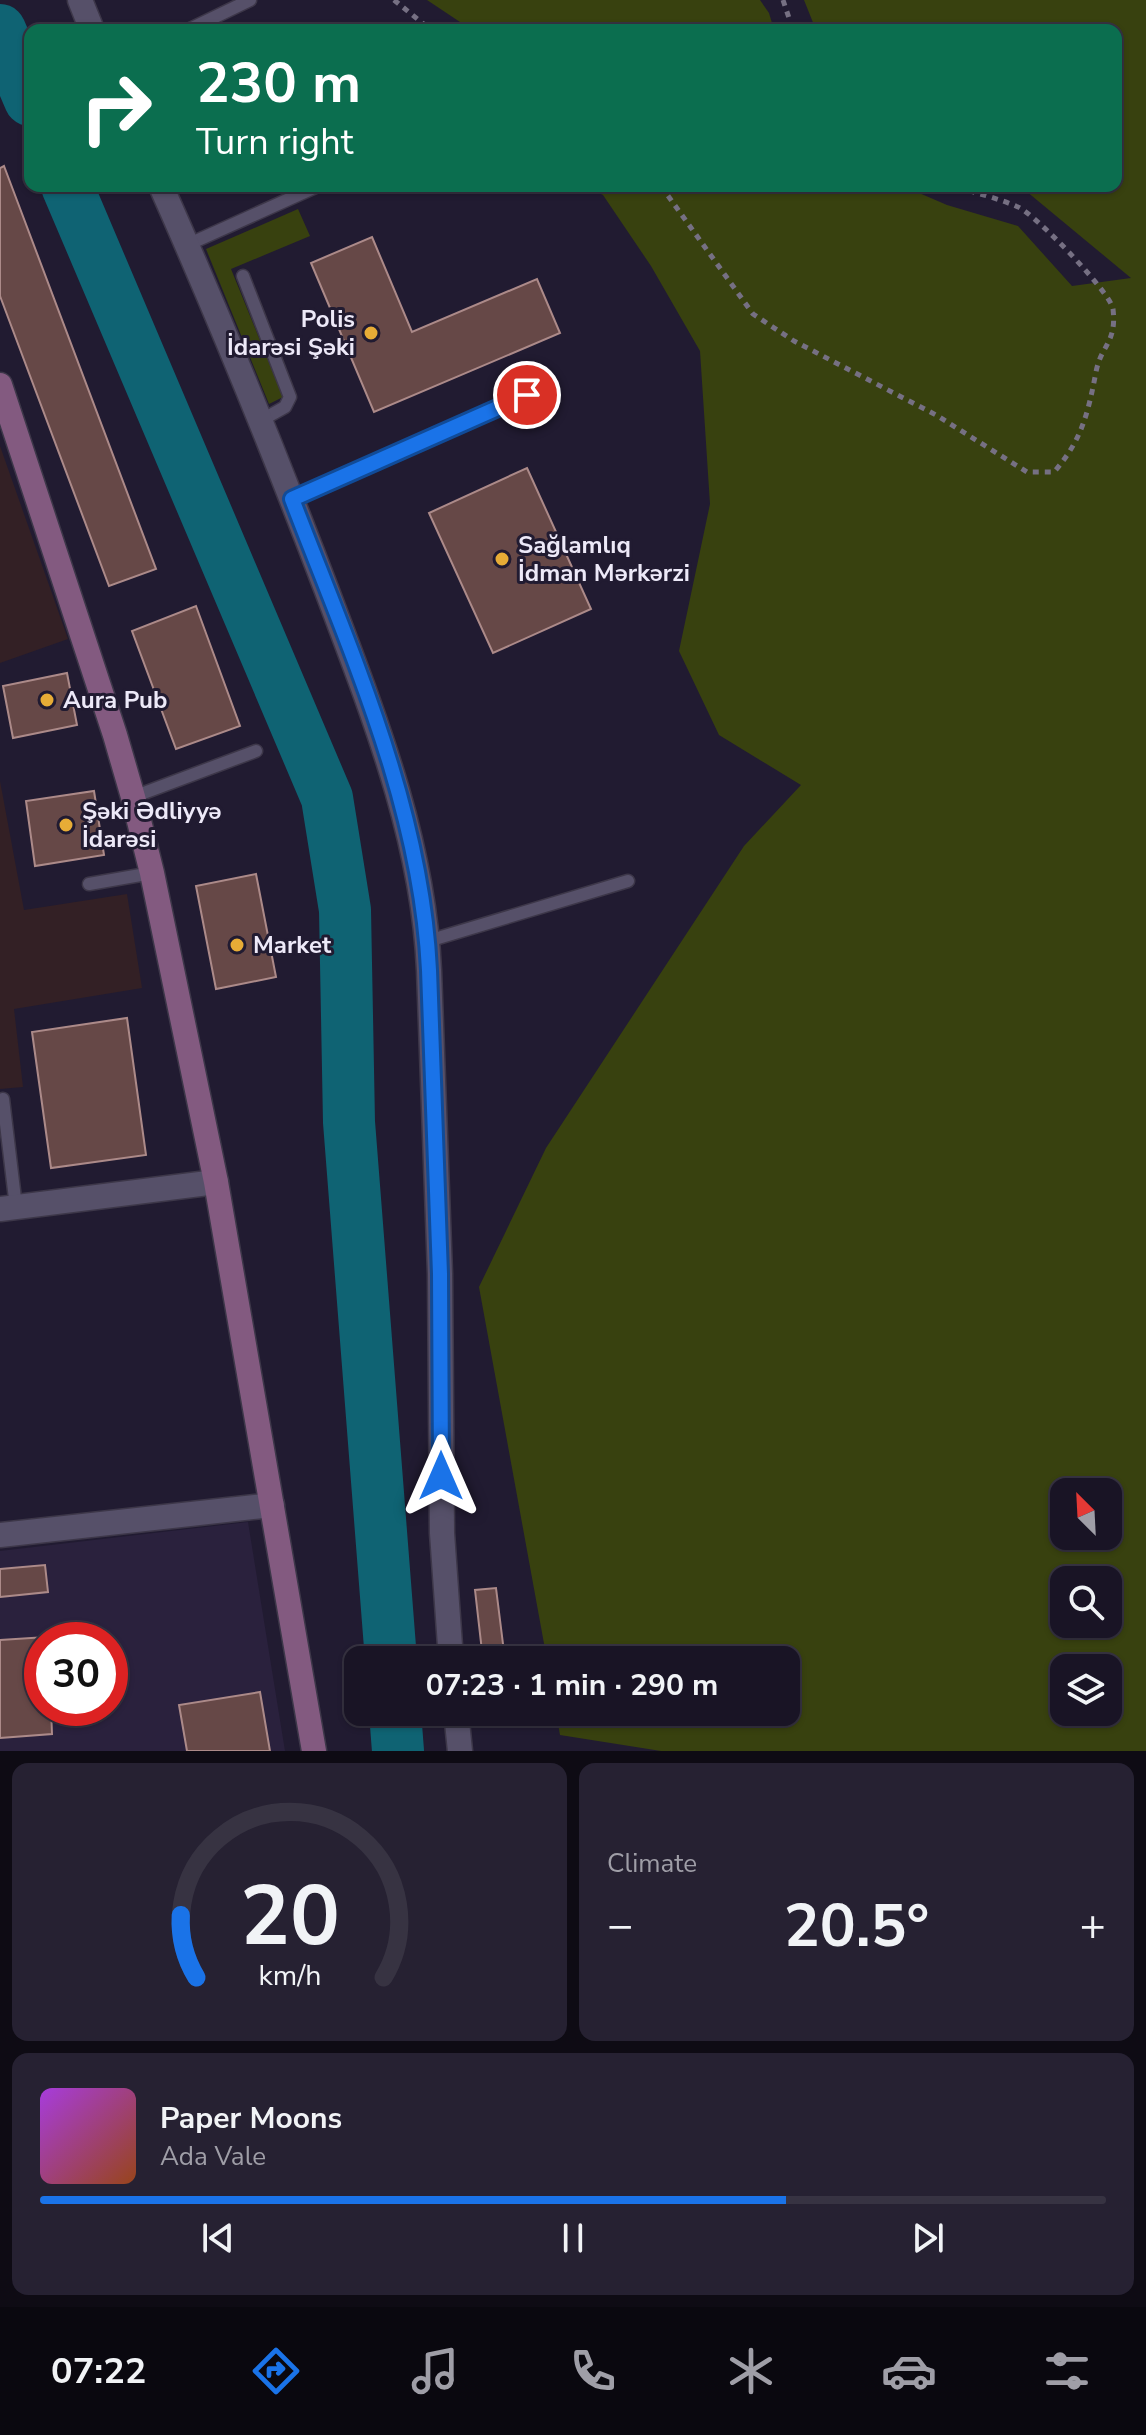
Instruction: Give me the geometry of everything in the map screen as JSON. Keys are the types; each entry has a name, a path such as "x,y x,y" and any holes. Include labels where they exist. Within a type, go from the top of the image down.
{"street":[{"path":"80,0 90,24"},
{"path":"164,192 292,499 366,694 414,848 428,941 440,1274 442,1533 450,1646"},
{"path":"0,385 133,797 152,873 216,1182 314,1751"},
{"path":"8,1208 216,1182"},
{"path":"0,1535 272,1505"},
{"path":"457,1726 460,1751"}],"lane":[{"path":"200,24 250,0"},
{"path":"187,245 305,192"},
{"path":"243,276 290,397 285,407 260,421"},
{"path":"292,499 527,395"},
{"path":"133,797 256,751"},
{"path":"89,884 152,873"},
{"path":"428,941 628,881"},
{"path":"3,1099 8,1208"}],"path":[{"path":"394,0 424,24"},
{"path":"783,0 791,24"},
{"path":"665,192 753,314 794,341 936,415 1027,472 1054,472 1072,452 1088,417 1098,362 1114,335 1113,305 1036,218 1020,207 973,192"}],"shaded area":[{"path":"0,446 68,639 0,663"},
{"path":"0,781 24,910 127,894 142,988 14,1009 23,1087 0,1089"},
{"path":"248,1522 285,1751 0,1751 0,1551"}],"green space":[{"path":"427,0 760,0 772,24 463,24"},
{"path":"804,0 1146,0 1146,1751 661,1751 560,1735 558,1726 800,1726 800,1646 544,1646 479,1287 546,1148 744,846 801,785 719,735 679,651 710,504 700,351 651,266 603,195 597,192 917,192 947,205 1018,226 1072,286 1131,278 1027,192 1122,192 1122,24 814,24"},
{"path":"298,209 310,236 231,269 283,397 269,404 206,249"}],"building":[{"path":"4,166 156,569 109,586 0,296 0,168"},
{"path":"372,237 412,332 537,279 560,333 374,412 311,263"},
{"path":"527,468 591,609 493,653 429,513"},
{"path":"196,606 240,726 176,749 132,631"},
{"path":"67,673 77,725 13,738 3,686"},
{"path":"94,791 104,855 35,866 26,801"},
{"path":"256,874 276,977 216,989 196,886"},
{"path":"127,1018 146,1155 51,1168 32,1032"},
{"path":"45,1565 48,1592 0,1597 0,1569"},
{"path":"496,1588 503,1646 481,1646 475,1590"},
{"path":"24,1638 24,1726 52,1726 52,1734 0,1738 0,1640"},
{"path":"260,1692 270,1751 187,1751 179,1705"}],"waterway":[{"path":"0,30 24,86"},
{"path":"70,192 327,798 345,910 349,1122 390,1646"},
{"path":"396,1726 398,1751"}],"place":[{"name":"Polis İdarəsi Şəki","path":"371,333"},
{"name":"Sağlamlıq İdman Mərkərzi","path":"502,559"},
{"name":"Aura Pub","path":"47,700"},
{"name":"Şəki Ədliyyə İdarəsi","path":"66,825"},
{"name":"Market","path":"237,945"}],"route":[{"path":"441,1476 440,1274 428,941 414,848 366,694 292,499 527,395"}]}
